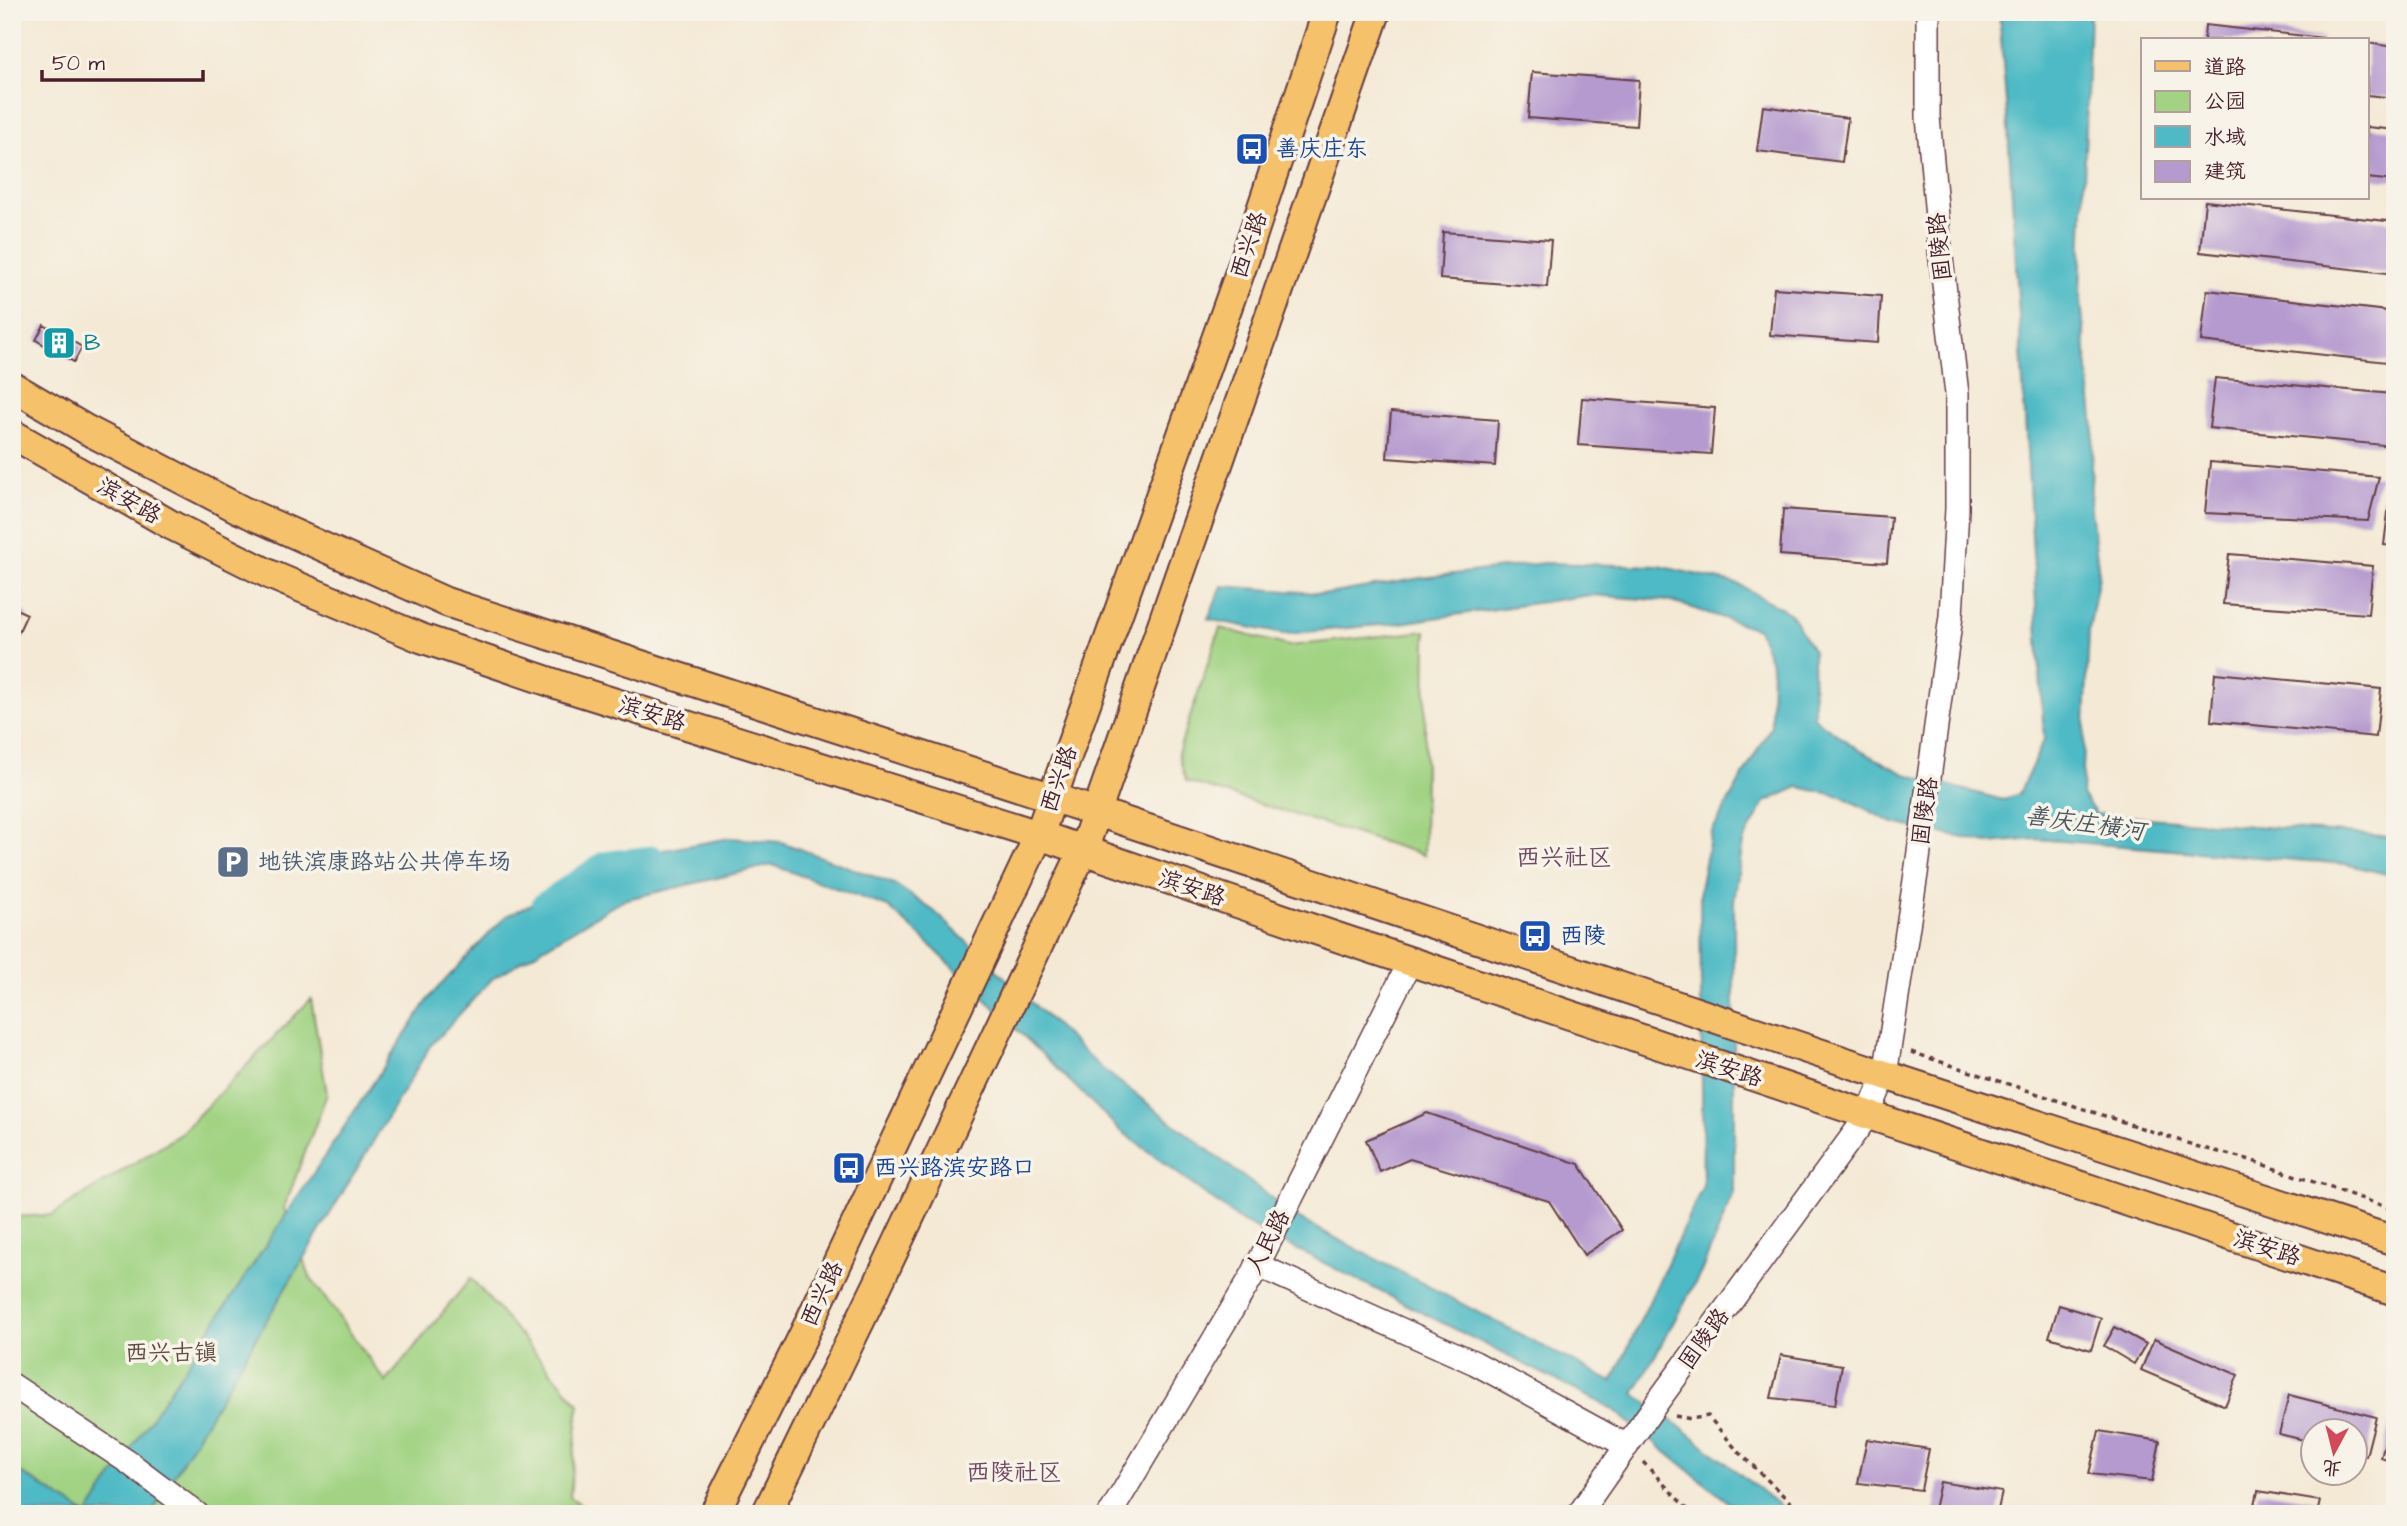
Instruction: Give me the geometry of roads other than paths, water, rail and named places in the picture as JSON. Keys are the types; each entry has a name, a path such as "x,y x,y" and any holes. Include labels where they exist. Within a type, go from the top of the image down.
{"main road":[{"name":"西兴路","path":"714,1514 802,1338 1040,835 1245,258 1327,12"},
{"name":"西兴路","path":"766,1514 1083,851 1376,12"},
{"name":"滨安路","path":"12,386 87,430 241,510 446,601 1097,812 1885,1075 2395,1241"},
{"name":"滨安路","path":"12,434 173,526 271,575 421,638 571,689 1040,835 1410,962 2395,1291"}],"street":[{"name":"固陵路","path":"1579,1514 1658,1401 1868,1115 1885,1075 1951,616 1958,509 1957,394 1928,117 1928,12"},
{"name":"人民路","path":"1110,1514 1257,1265 1410,962"},
{"path":"1257,1265 1475,1363 1627,1446"},
{"path":"12,1384 128,1462 197,1514"}],"water":[{"name":"善庆庄横河","path":"1999,12 2090,12 2080,293 2094,428 2090,502 2099,575 2089,630 2082,795 2096,814 2395,839 2395,876 2345,864 2036,839 1988,843 1893,823 1841,796 1798,787 1765,802 1743,842 1734,901 1734,1192 1701,1272 1634,1394 1681,1427 1790,1514 1743,1514 1613,1409 1241,1221 1120,1130 888,907 772,865 623,900 492,979 430,1046 151,1514 88,1514 432,994 506,916 636,855 730,838 781,842 894,884 934,911 1100,1067 1297,1218 1612,1382 1703,1186 1700,889 1711,833 1771,726 1772,665 1758,629 1670,601 1590,595 1400,623 1284,634 1208,619 1222,586 1328,594 1421,578 1544,563 1659,566 1738,584 1791,614 1813,651 1814,718 1859,750 1905,774 2003,800 2019,794 2044,740"},
{"path":"12,1467 86,1514 17,1514 12,1510"}],"waterway":[{"path":"543,904 604,863 653,857"}],"place":[{"name":"善庆庄东","path":"1252,149"},
{"name":"B","path":"59,343"},
{"name":"地铁滨康路站公共停车场","path":"233,862"},
{"name":"西陵","path":"1535,936"},
{"name":"西兴路滨安路口","path":"849,1168"}],"district":[{"name":"西兴社区","path":"1564,858"},
{"name":"西陵社区","path":"1014,1473"}],"park label":[{"name":"西兴古镇","path":"171,1353"}]}
